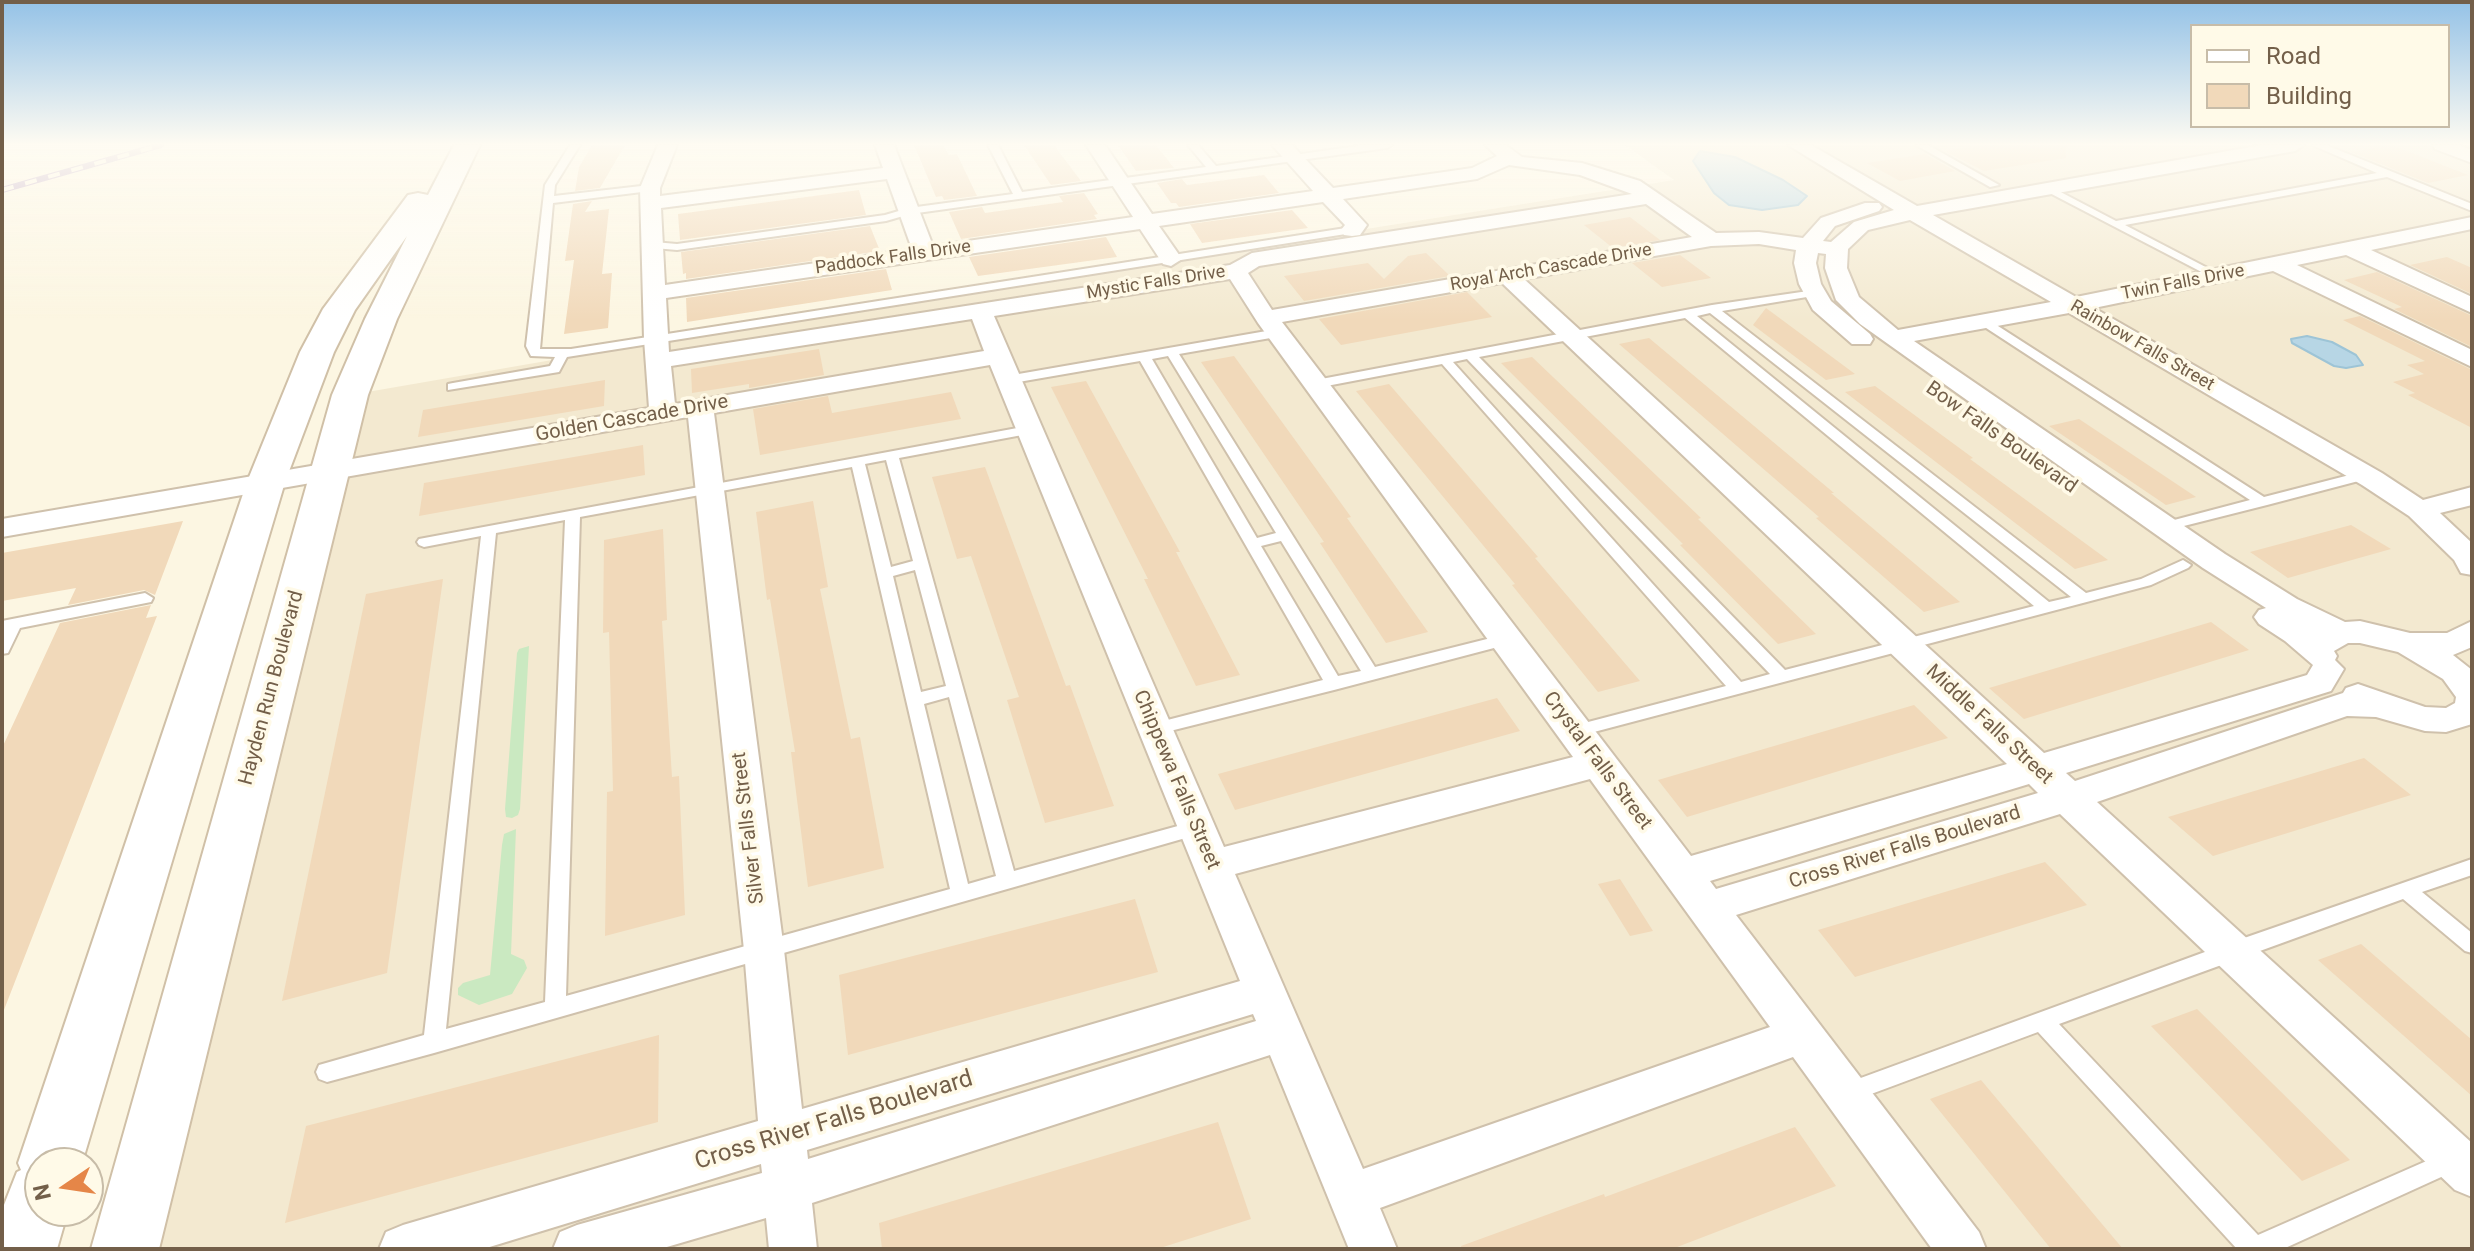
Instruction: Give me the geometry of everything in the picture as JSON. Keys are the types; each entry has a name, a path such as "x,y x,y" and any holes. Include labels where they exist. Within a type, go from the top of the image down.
{"main road":[{"path":"55,1147 266,482 317,352 339,309 417,203"},
{"name":"Hayden Run Boulevard","path":"125,1249 327,472 361,365 439,203"},
{"path":"23,1249 30,1227"}],"street":[{"path":"651,203 663,414"},
{"path":"906,203 925,254"},
{"path":"1134,203 1171,259"},
{"name":"Paddock Falls Drive","path":"655,293 1269,203"},
{"path":"1336,203 1356,225 1352,230"},
{"name":"Mystic Falls Drive","path":"657,350 980,311 1236,271 1252,260 1610,203"},
{"path":"1659,203 1711,240"},
{"name":"Rainbow Falls Street","path":"1897,203 2365,475 2419,510 2468,556 2472,566"},
{"path":"1837,249 1861,226 1913,203"},
{"path":"1808,245 1828,222 1853,212 1924,203"},
{"name":"Twin Falls Drive","path":"1893,338 2072,305 2472,223"},
{"name":"Royal Arch Cascade Drive","path":"1272,326 1506,275 1711,240 1759,238 1837,249"},
{"name":"Bow Falls Boulevard","path":"1808,245 1805,263 1821,305 1867,343 2183,565 2329,653"},
{"name":"Bow Falls Boulevard","path":"1837,249 1840,284 1848,300 1893,338 2164,527 2286,606 2329,653"},
{"path":"2350,249 2472,306"},
{"path":"2277,264 2472,360"},
{"name":"Crystal Falls Street","path":"1236,271 1272,326 1962,1249"},
{"name":"Middle Falls Street","path":"1506,275 2231,951 2467,1162"},
{"name":"Chippewa Falls Street","path":"980,311 1373,1249"},
{"name":"Golden Cascade Drive","path":"2,528 700,407 1002,368"},
{"name":"Silver Falls Street","path":"700,407 764,950 793,1249"},
{"path":"2419,510 2472,496"},
{"path":"2360,632 2409,644 2463,685 2425,719 2376,705 2355,694 2329,653 2360,632"},
{"name":"Cross River Falls Boulevard","path":"1682,874 2319,683 2329,653"},
{"name":"Cross River Falls Boulevard","path":"1707,908 2067,798 2345,704 2376,705"},
{"path":"1212,865 1599,763"},
{"path":"577,1249 786,1189 1274,1012"},
{"name":"Cross River Falls Boulevard","path":"403,1249 783,1136 1274,1012"},
{"path":"1351,1196 1802,1035"}],"lane":[{"path":"549,203 532,346 535,353 657,350 1352,230"},
{"path":"654,245 692,245 886,218 909,211 965,203"},
{"path":"2075,203 2215,276"},
{"path":"2115,224 2227,203"},
{"path":"1316,384 1712,309 1815,293"},
{"path":"1712,309 2083,598"},
{"path":"1688,314 2046,608"},
{"path":"1984,321 2262,502"},
{"path":"1002,368 1144,356 1272,326"},
{"path":"1171,351 1371,674"},
{"path":"453,387 555,369 562,354"},
{"path":"1470,355 1781,676"},
{"path":"1144,356 1334,684"},
{"path":"1445,360 1737,688"},
{"path":"424,542 1028,430"},
{"path":"1191,438 1222,432"},
{"path":"892,456 1007,881"},
{"path":"858,462 961,894"},
{"path":"2164,527 2365,475"},
{"path":"555,1008 573,514"},
{"path":"434,1043 489,530"},
{"path":"1252,543 1285,536"},
{"path":"885,573 921,564"},
{"path":"1575,731 2146,582 2183,565"},
{"path":"2,649 8,625 145,598"},
{"path":"1154,729 1507,639"},
{"path":"915,700 955,690"},
{"path":"327,1072 1196,828"},
{"path":"1781,844 1809,877"},
{"path":"1845,1093 2231,951 2472,867"},
{"path":"2405,890 2472,945"},
{"path":"2042,1021 2254,1249 2467,1162"}],"shaded area":[{"path":"1527,203 2472,203 2472,1249 125,1249 350,395 656,342"}],"green space":[{"path":"529,646 520,809 518,815 512,818 506,817 505,809 517,653 519,649"},
{"path":"516,829 511,954 524,960 527,968 512,994 479,1005 458,995 458,988 463,983 490,975 502,845 504,834"}],"water":[{"path":"1727,203 1800,203 1762,210"},
{"path":"2307,336 2332,342 2356,355 2363,365 2346,368 2334,366 2292,343 2291,339"}],"building":[{"path":"590,203 585,212 609,209 602,274 612,273 608,328 564,334 574,260 565,261 573,204"},
{"path":"758,203 863,203 866,215 680,240 678,214"},
{"path":"1053,203 1091,203 1098,214 1094,215 1097,219 961,239 949,212 982,207 985,213"},
{"path":"1176,203 1205,203 1179,207"},
{"path":"1292,210 1308,228 1202,243 1190,224"},
{"path":"1630,217 1660,240 1613,248 1584,225"},
{"path":"870,226 880,251 686,279 686,273 683,274 681,252"},
{"path":"1106,237 1117,257 978,276 969,257"},
{"path":"1426,253 1450,276 1304,301 1284,276 1368,263 1384,279 1408,256"},
{"path":"1680,255 1711,278 1662,287 1632,263"},
{"path":"2447,257 2472,268 2472,294 2410,265"},
{"path":"886,269 892,290 687,322 686,298"},
{"path":"2377,272 2472,316 2472,347 2394,309 2402,307 2344,280"},
{"path":"1467,292 1492,317 1341,345 1319,319"},
{"path":"1766,308 1855,374 1826,380 1753,325"},
{"path":"2360,316 2472,370 2472,428 2408,395 2415,393 2393,382 2424,374 2407,365 2425,361 2343,320"},
{"path":"1649,338 1960,602 1924,612 1619,344"},
{"path":"819,349 824,375 749,388 749,384 692,393 691,369"},
{"path":"1234,356 1351,517 1347,518 1428,632 1386,643 1320,543 1324,542 1201,362"},
{"path":"1532,357 1701,518 1698,519 1816,634 1778,644 1680,545 1683,544 1501,363"},
{"path":"605,380 604,406 418,437 423,410"},
{"path":"1086,381 1180,552 1176,552 1240,675 1196,686 1144,579 1148,579 1051,387"},
{"path":"1389,384 1640,681 1598,692 1512,585 1515,584 1356,391"},
{"path":"1875,386 2108,560 2075,569 1845,392"},
{"path":"951,392 961,419 760,455 753,409 828,396 832,413"},
{"path":"2079,419 2196,497 2166,505 2049,426"},
{"path":"643,445 645,475 419,516 424,483"},
{"path":"985,467 1114,806 1045,823 1007,700 1019,697 971,556 957,559 932,477"},
{"path":"813,501 828,587 820,589 851,739 860,737 884,868 808,887 791,752 795,752 770,599 767,600 756,512"},
{"path":"183,521 155,595 144,590 68,605 76,588 2,601 2,553"},
{"path":"2351,525 2391,549 2288,578 2250,552"},
{"path":"663,529 667,620 662,621 672,777 679,776 685,915 605,936 607,792 613,791 609,632 603,633 604,540"},
{"path":"443,579 387,973 282,1001 366,594"},
{"path":"151,605 146,618 157,616 2,1015 2,748 60,623"},
{"path":"2211,622 2249,650 2024,719 1989,688"},
{"path":"1497,698 1520,731 1235,810 1218,774"},
{"path":"1914,705 1948,738 1687,817 1658,780"},
{"path":"2364,758 2411,795 2213,856 2168,817"},
{"path":"2045,862 2087,905 1855,977 1818,930"},
{"path":"1620,879 1653,931 1630,936 1598,884"},
{"path":"1135,899 1158,972 848,1055 839,975"},
{"path":"2361,944 2472,1040 2472,1096 2318,960"},
{"path":"2197,1009 2350,1160 2302,1181 2151,1026"},
{"path":"659,1035 658,1122 285,1223 306,1126"},
{"path":"1981,1080 2123,1249 2051,1249 1930,1099"},
{"path":"1218,1122 1251,1219 1157,1249 882,1249 879,1223"},
{"path":"1795,1127 1836,1186 1672,1249 1462,1249 1461,1246"}]}
